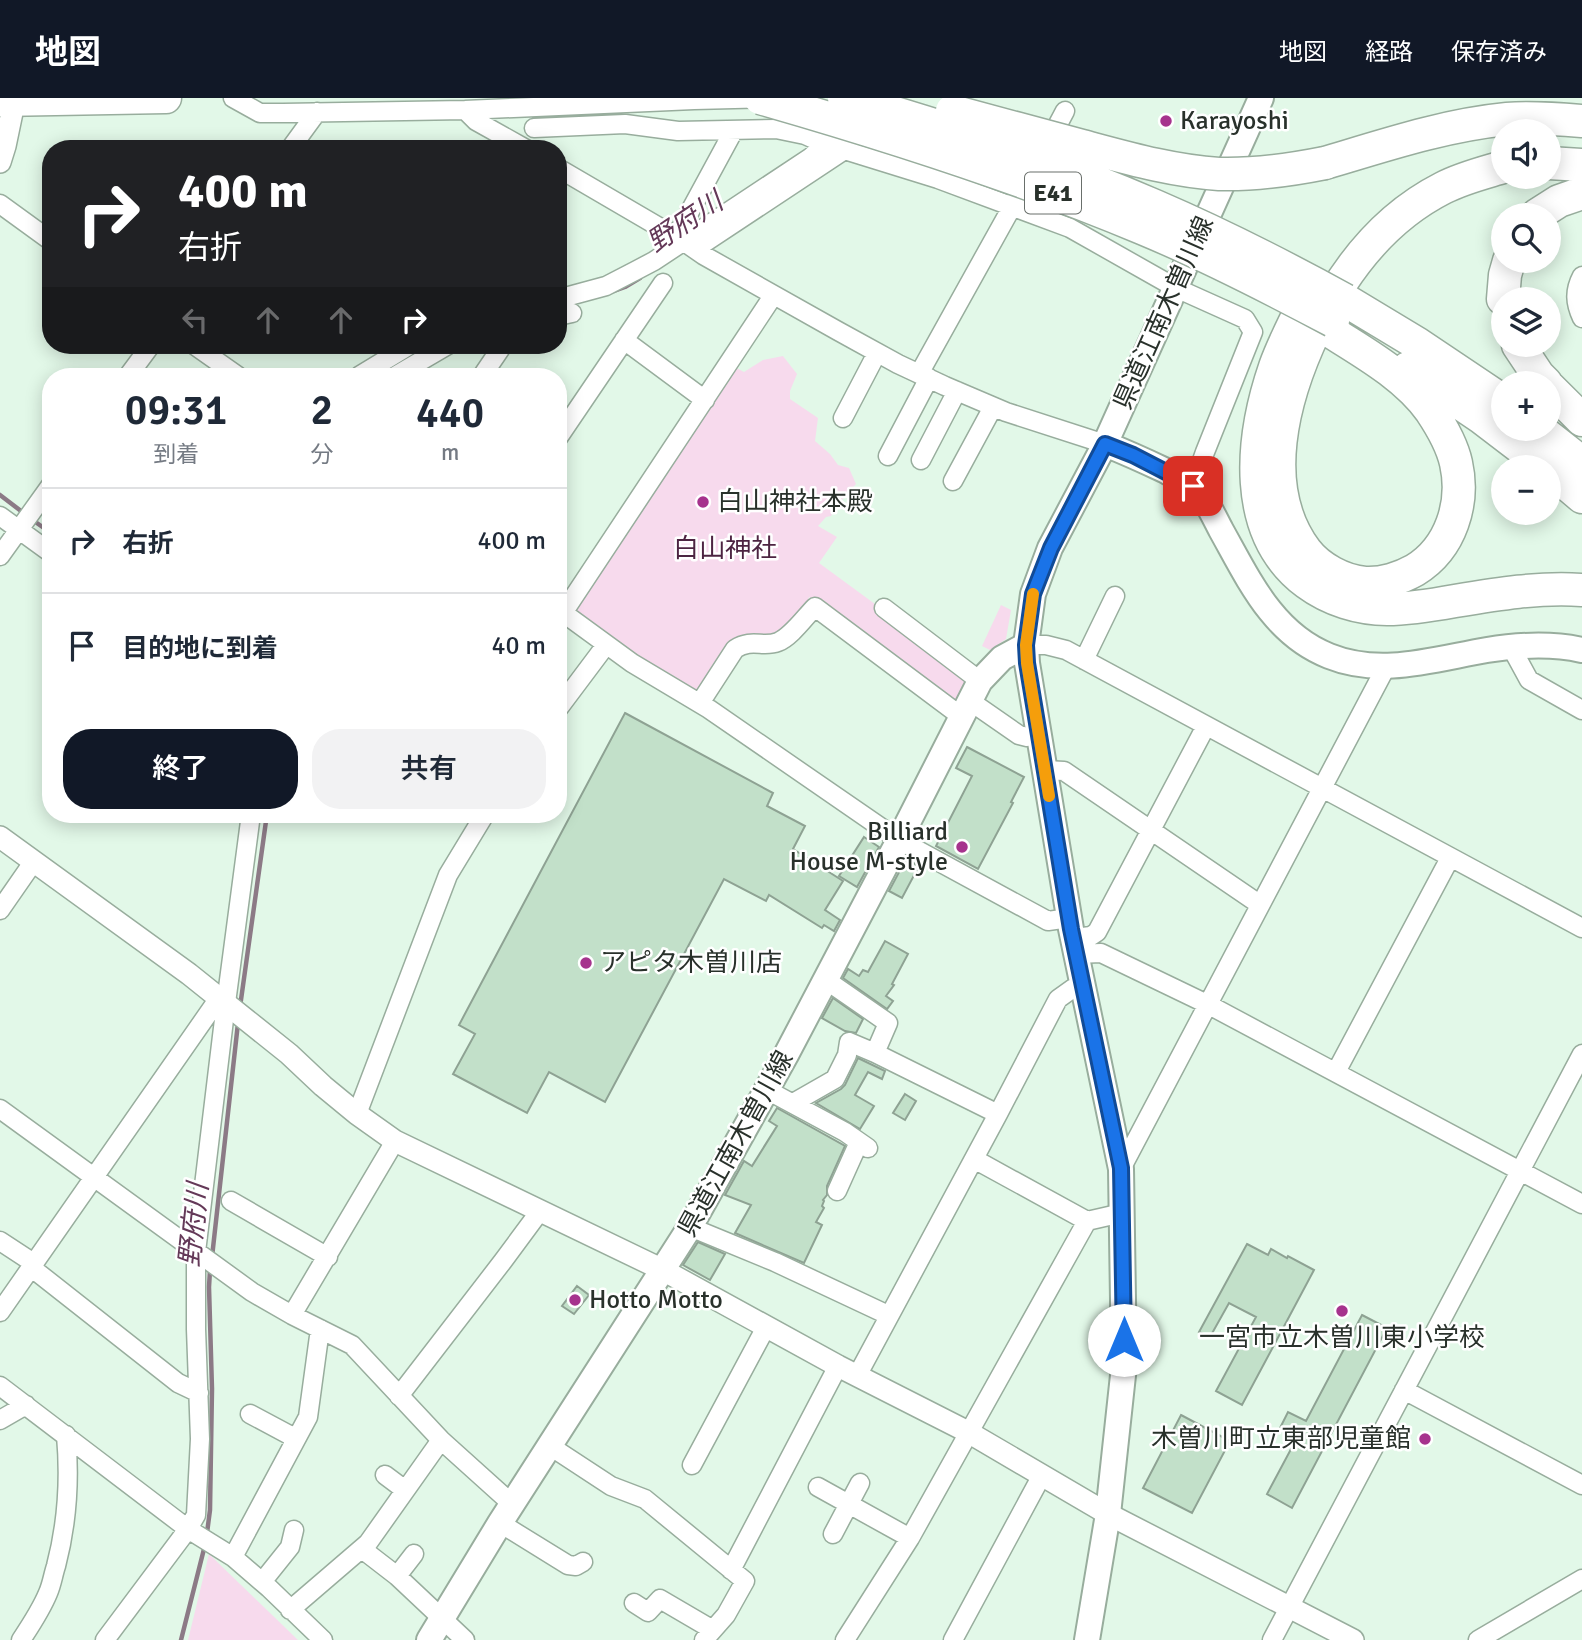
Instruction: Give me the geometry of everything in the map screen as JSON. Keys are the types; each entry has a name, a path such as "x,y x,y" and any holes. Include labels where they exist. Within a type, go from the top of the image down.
{"highway":[{"path":"10,100 166,98"},
{"name":"E41","path":"760,98 850,124 1014,178 1143,228 1335,317 1429,351 1491,393"},
{"name":"E41","path":"844,98 1023,154 1086,178 1153,205 1276,263 1335,317 1530,455"},
{"path":"907,98 1122,156 1178,169 1218,174 1288,171 1474,123 1543,118 1582,121"},
{"path":"1561,141 1582,142"},
{"path":"1491,149 1462,157 1403,188 1365,221 1326,267 1306,298 1287,337 1265,402 1258,439 1256,475 1260,506 1269,535 1281,558 1296,575 1315,589 1357,606 1412,608 1527,590 1582,590"},
{"path":"1561,164 1582,165"},
{"path":"1335,317 1430,410 1456,464 1457,503 1453,522 1438,551 1405,576 1383,582 1364,583 1325,569 1295,536 1285,512 1279,476 1284,420 1293,384 1325,309 1366,248 1417,204 1444,187 1491,170"},
{"path":"1556,203 1582,193"},
{"path":"1561,399 1582,420"},
{"path":"1554,441 1582,463"},
{"name":"E41","path":"1561,479 1582,497"}],"main road":[{"name":"県道江南木曽川線","path":"1087,1640 1108,1514 1124,1366 1121,1168 1073,937 1038,735 1026,645 1033,594 1051,548 1105,444 1261,98"},
{"path":"1105,444 1133,455 1193,486 1212,513 1262,601 1290,632 1317,650 1346,662 1386,667 1511,647 1553,646 1582,650"},
{"name":"県道江南木曽川線","path":"429,1640 506,1513 690,1227 767,1090 900,841 970,700 1002,657 1026,645"}],"street":[{"path":"233,98 260,113 465,110 797,98"},
{"path":"0,162 5,146 10,100"},
{"path":"528,140 539,107"},
{"path":"465,110 476,121 510,140"},
{"path":"888,456 924,376 1012,206 1034,171 1065,111"},
{"path":"297,140 317,112"},
{"path":"534,128 625,124 678,131 805,127 841,143 1070,228 1176,288 1245,319 1253,332 1193,486"},
{"path":"687,244 734,130"},
{"path":"567,297 606,286 687,244 841,143"},
{"path":"567,172 774,296 877,353 993,407 1105,444"},
{"path":"0,204 42,234"},
{"path":"1582,276 1578,284 1576,306 1582,318"},
{"path":"567,425 663,283"},
{"path":"567,602 774,296"},
{"path":"624,340 705,400"},
{"path":"844,418 877,353"},
{"path":"207,354 227,368"},
{"path":"368,368 380,354"},
{"path":"372,368 395,354"},
{"path":"408,368 432,354"},
{"path":"921,460 957,391"},
{"path":"953,481 993,407"},
{"path":"0,556 42,498"},
{"path":"0,516 42,547"},
{"path":"1084,660 1115,596"},
{"path":"700,703 735,649 744,644 775,643 785,639 815,607 970,700 1018,735 1038,735"},
{"path":"884,608 970,700"},
{"path":"567,616 632,663 700,703 900,841 1101,953 1209,1005 1582,1204"},
{"path":"567,697 606,645"},
{"path":"1026,645 1046,645 1066,650 1582,928"},
{"path":"1511,647 1529,680 1582,710"},
{"path":"1121,1168 1386,667"},
{"path":"1073,937 1091,936 1097,932 1206,726"},
{"path":"1045,770 1064,771 1259,904"},
{"path":"105,1640 198,1535 196,1515 200,1439 196,1329 199,1254 250,823"},
{"path":"357,1114 447,874 479,823"},
{"path":"0,837 230,1006 357,1114 395,1141 663,1270 968,1433 1108,1514 1353,1640"},
{"path":"1336,1072 1450,858"},
{"path":"0,910 34,861"},
{"path":"826,980 888,1023 876,1053"},
{"path":"731,1570 848,1371 888,1315 1058,999 1072,989 1083,986"},
{"path":"0,1312 94,1178 230,1006"},
{"path":"793,1103 835,1079 847,1055 849,1042 998,1114"},
{"path":"1272,1640 1582,1054"},
{"path":"767,1090 845,1132 863,1145 837,1191"},
{"path":"0,1110 252,1292 352,1345 399,1396 437,1445 506,1513 568,1565 576,1566 583,1562"},
{"path":"292,1315 395,1141"},
{"path":"974,1158 1087,1221 1122,1213"},
{"path":"231,1200 328,1257"},
{"path":"399,1396 540,1211"},
{"path":"845,1640 910,1538 1087,1221"},
{"path":"690,1227 775,1262 888,1315"},
{"path":"0,1241 29,1260 37,1272 178,1383 199,1393"},
{"path":"692,1465 766,1327"},
{"path":"233,1558 307,1417 320,1329"},
{"path":"0,1386 198,1535 233,1558 323,1640"},
{"path":"1405,1390 1582,1485"},
{"path":"0,1420 26,1405"},
{"path":"250,1413 295,1438"},
{"path":"20,1640 49,1591 60,1550 67,1499 66,1435"},
{"path":"414,1451 437,1445"},
{"path":"290,1610 368,1543 437,1445"},
{"path":"550,1446 611,1486 645,1499 746,1581 726,1615 709,1635 660,1599 648,1612 634,1602"},
{"path":"385,1475 405,1490"},
{"path":"953,1640 1042,1475"},
{"path":"833,1534 860,1483"},
{"path":"818,1487 910,1538"},
{"path":"262,1582 290,1546 294,1530"},
{"path":"362,1549 397,1576 465,1640"},
{"path":"397,1576 414,1554"},
{"path":"1478,1640 1582,1580"}],"green space":[{"name":"白山神社","path":"783,356 797,374 790,391 790,399 818,418 815,441 838,465 849,468 856,484 831,516 826,517 818,526 837,537 819,563 980,681 965,711 809,597 804,614 778,637 747,646 693,699 570,618 729,364 744,372 763,360"},
{"path":"1001,605 1011,610 1006,639 990,650 982,646"},
{"path":"209,1554 298,1640 188,1640"}],"building":[{"name":"アピタ木曽川店","path":"625,713 773,793 767,806 805,826 793,849 843,881 825,910 840,920 834,931 824,925 822,928 769,895 766,901 724,879 605,1102 549,1072 527,1113 453,1074 475,1034 459,1025"},
{"path":"967,747 1024,777 978,869 936,846 972,776 956,768"},
{"path":"864,837 879,847 857,887 839,876"},
{"path":"906,859 919,866 902,898 889,891"},
{"path":"885,941 908,954 886,996 893,1001 887,1009 843,978 848,969 859,976 863,970 868,972"},
{"path":"833,998 863,1019 856,1033 845,1031 822,1018"},
{"path":"858,1058 885,1071 882,1079 868,1072 855,1095 874,1106 860,1129 816,1103 845,1085"},
{"path":"905,1094 916,1101 905,1120 893,1113"},
{"path":"777,1108 845,1146 827,1186 827,1195 822,1206 824,1208 816,1222 822,1225 804,1263 735,1233 751,1205 725,1195 744,1161 752,1166 777,1126 769,1121"},
{"path":"698,1242 725,1254 710,1280 683,1265"},
{"path":"1247,1244 1268,1255 1271,1249 1314,1270 1242,1405 1216,1391 1256,1317 1229,1303 1210,1337 1199,1332"},
{"name":"Hotto Motto","path":"577,1286 589,1295 574,1314 562,1306"},
{"path":"1362,1315 1387,1328 1292,1508 1267,1494 1298,1436 1280,1428 1288,1412 1306,1421"},
{"path":"1181,1415 1230,1441 1192,1513 1143,1488"}],"waterway":[{"name":"野府川","path":"614,291 640,278"},
{"name":"野府川","path":"391,368 412,354"},
{"path":"0,495 21,511"},
{"path":"34,521 42,527"},
{"name":"野府川","path":"240,1007 266,823"},
{"name":"野府川","path":"212,1257 238,1023"},
{"name":"野府川","path":"207,1533 210,1510 212,1389 210,1270"},
{"name":"野府川","path":"181,1640 205,1545"}],"slow traffic":[{"path":"1033,594 1026,645 1027,663 1049,796"}],"place":[{"name":"Karayoshi","path":"1166,121"},
{"name":"白山神社本殿","path":"703,502"},
{"name":"Billiard House M-style","path":"962,847"},
{"name":"アピタ木曽川店","path":"586,963"},
{"name":"Hotto Motto","path":"575,1300"},
{"name":"一宮市立木曽川東小学校","path":"1342,1311"},
{"name":"木曽川町立東部児童館","path":"1425,1439"}],"route":[{"path":"1124,1340 1121,1168 1071,929 1026,645 1033,594 1051,548 1105,444 1133,455 1193,486"}]}
